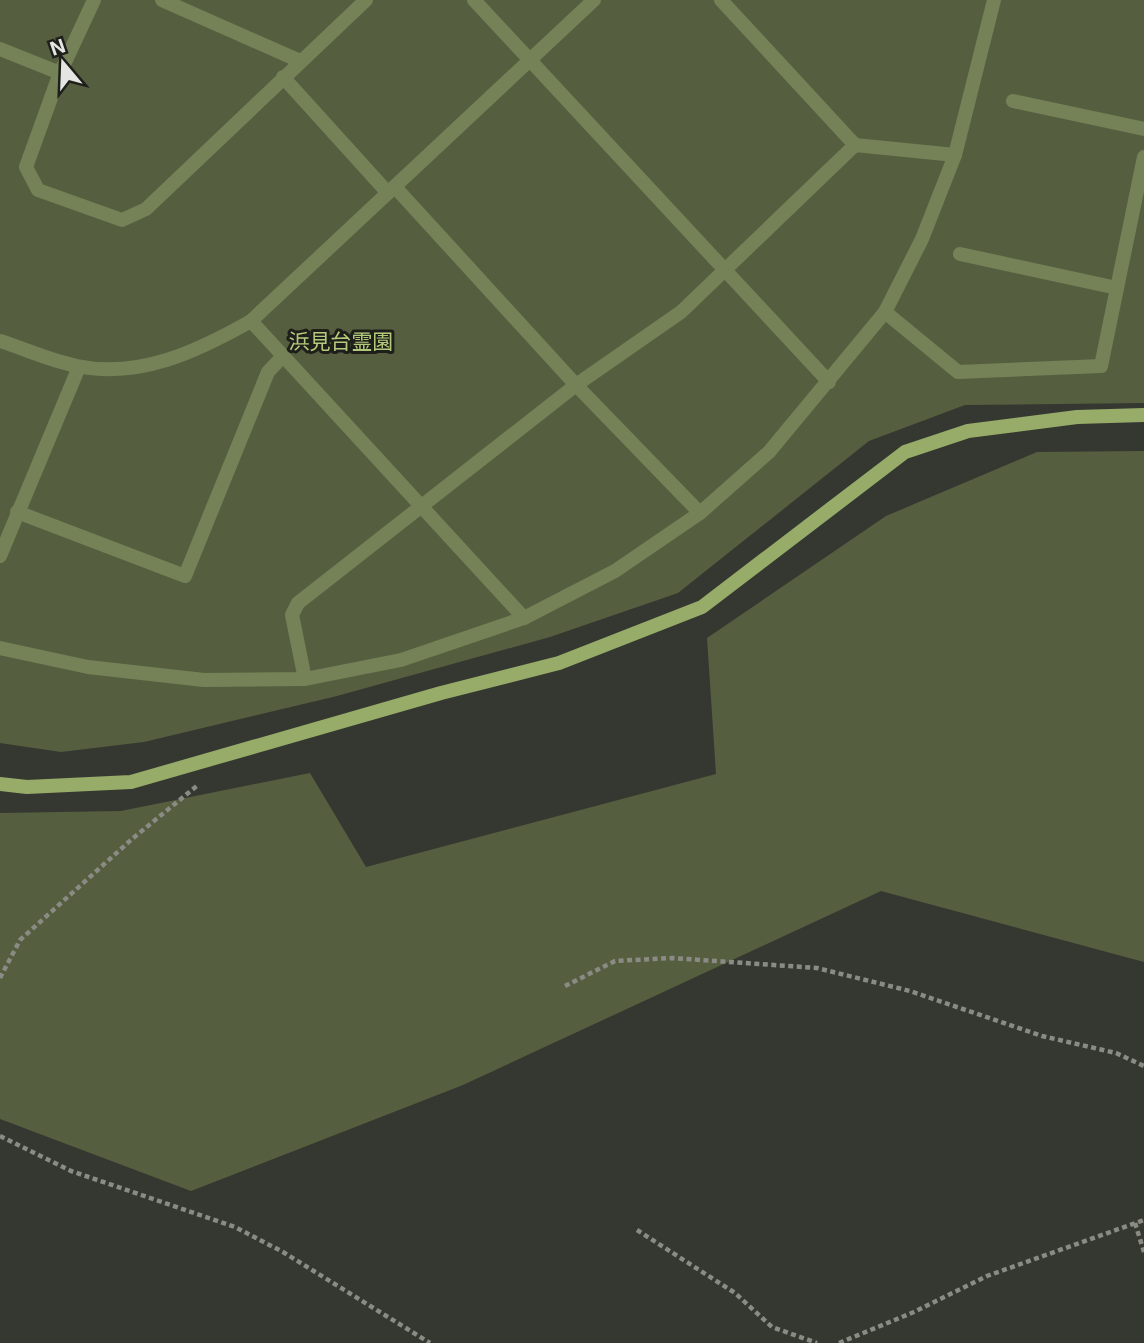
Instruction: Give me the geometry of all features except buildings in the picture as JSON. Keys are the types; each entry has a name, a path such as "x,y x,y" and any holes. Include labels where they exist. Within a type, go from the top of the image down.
{"street":[{"path":"0,784 27,787 131,782 441,693 559,663 702,607 905,452 968,431 1077,417 1144,415"}],"lane":[{"path":"94,0 60,73 26,167 38,190 122,220 146,209 366,0"},
{"path":"163,0 300,61"},
{"path":"474,0 724,272 830,382"},
{"path":"0,341 79,367 131,368 169,361 210,345 251,321 594,0"},
{"path":"721,0 855,145 955,155"},
{"path":"0,648 88,667 204,680 305,679 401,660 524,618 615,571 700,513 769,452 830,382 885,312 922,239 955,155 994,0"},
{"path":"0,49 60,73"},
{"path":"283,77 700,513"},
{"path":"1013,101 1144,129"},
{"path":"305,679 292,615 298,603 576,385 681,312 724,272 777,216 855,145"},
{"path":"885,312 958,372 1101,366 1144,157"},
{"path":"960,254 1117,288"},
{"path":"251,321 524,618"},
{"path":"17,512 185,576 268,372 283,356"},
{"path":"0,556 79,367"}],"path":[{"path":"0,978 20,940 132,839 204,781"},
{"path":"565,986 615,961 672,958 817,968 910,991 1042,1036 1116,1053 1144,1066"},
{"path":"0,1136 71,1171 235,1227 283,1252 430,1343"},
{"path":"839,1343 914,1312 987,1276 1144,1220"},
{"path":"1135,1223 1144,1252"},
{"path":"637,1230 735,1293 772,1327 817,1343"}],"green space":[{"name":"浜見台霊園","path":"0,0 1144,0 1144,403 965,405 869,441 678,593 550,637 337,696 144,742 61,752 0,743"},
{"path":"1144,451 1144,962 881,891 463,1085 191,1191 0,1119 0,813 121,811 310,773 366,867 716,774 707,638 886,516 1037,452"}]}
